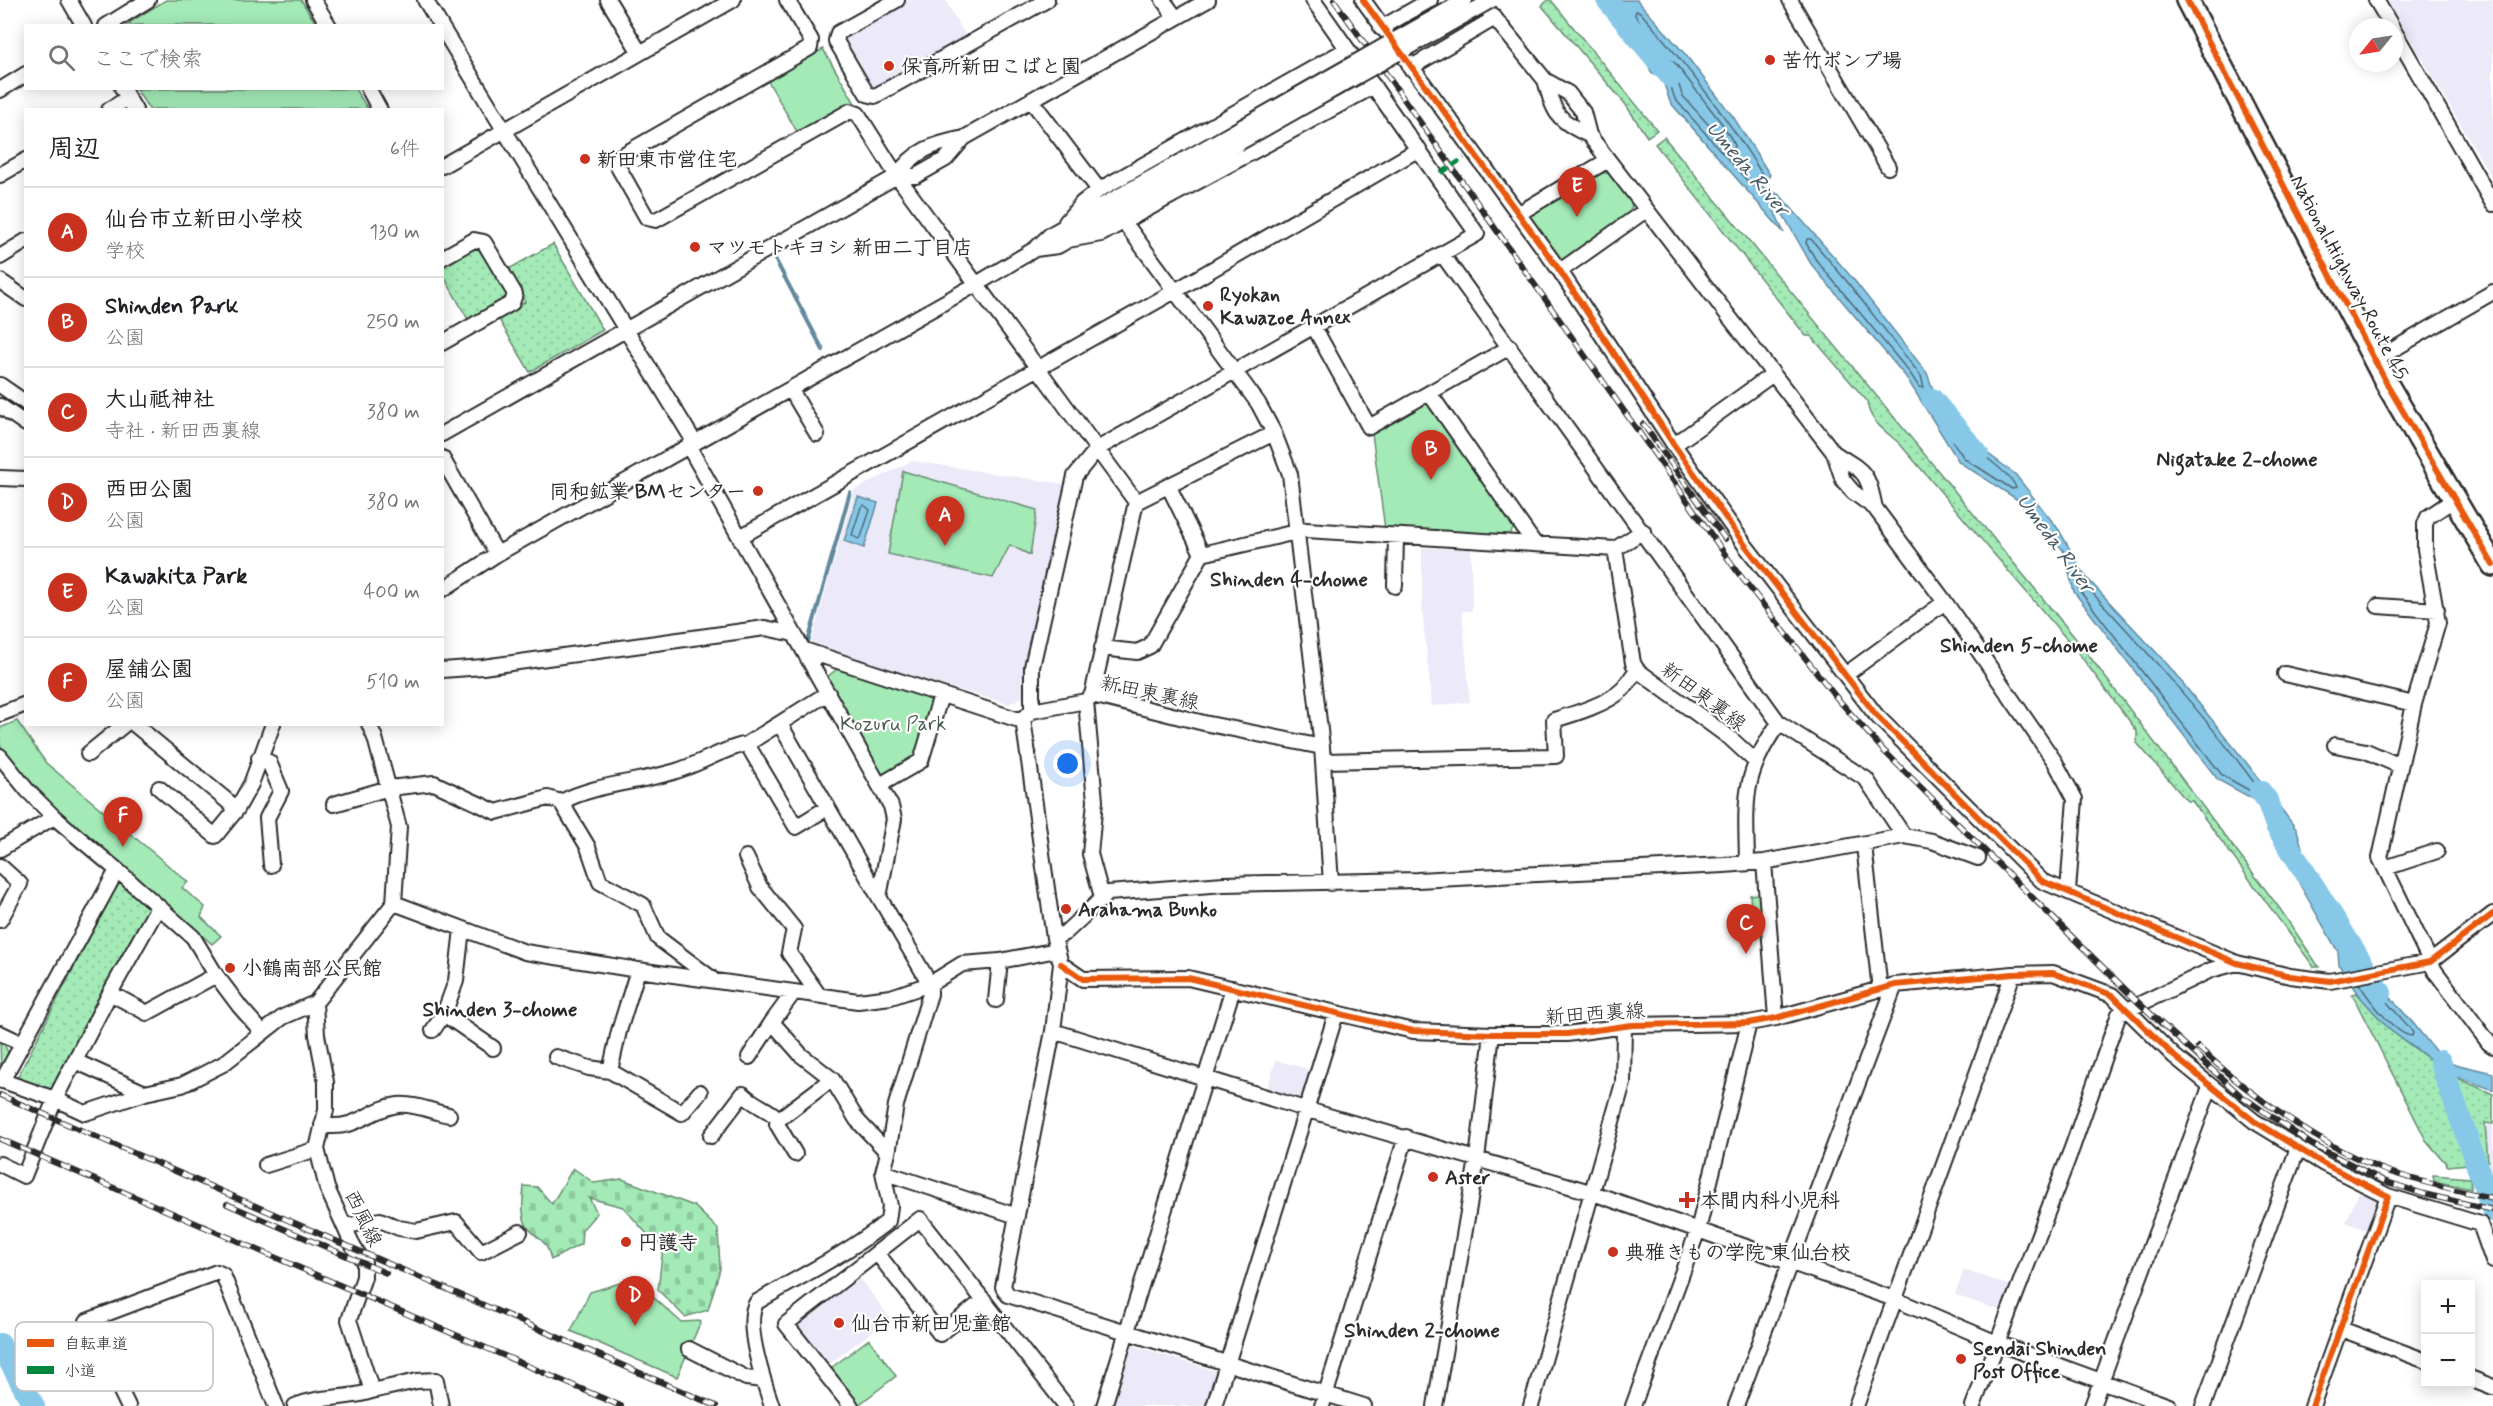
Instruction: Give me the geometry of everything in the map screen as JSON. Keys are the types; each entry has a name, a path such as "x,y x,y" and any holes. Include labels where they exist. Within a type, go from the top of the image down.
{"highway":[{"name":"National Highway Route 45","path":"2187,0 2375,360 2493,565"}],"street":[{"path":"69,0 83,24"},
{"path":"109,24 148,0"},
{"path":"313,0 328,24"},
{"path":"425,0 440,24"},
{"path":"608,0 640,53"},
{"path":"444,165 733,0"},
{"path":"787,0 811,40 810,48 619,157 617,165 648,218 656,220 850,111 858,114 897,176 975,285 1136,502 1089,698 1095,801 1090,854 1102,897"},
{"path":"897,0 838,33 836,41 867,94 875,96 1047,0"},
{"path":"1164,0 1176,18"},
{"path":"444,433 897,176 916,176 946,159 964,138 1208,0"},
{"path":"1313,0 1477,234 1097,449 1075,476 1032,667 1028,715 1056,944 1061,964 1053,1031 1003,1287 1008,1295 1228,1363 1324,1400 1364,1406"},
{"path":"1363,0 1410,68 1560,271 1674,445 1745,545 1845,675 1876,715 2042,881 2201,950 2237,963 2290,976 2340,981 2427,963 2493,914"},
{"path":"1381,28 1430,0"},
{"path":"1035,249 1058,246 1465,0"},
{"path":"1480,0 1545,80 1568,93 1583,112 1589,135 1834,453 1843,480 1853,492 1875,508 1945,602 2054,760 2075,799 2068,891"},
{"path":"444,589 497,554 975,285 1035,249 1061,228 1236,138 1492,0"},
{"path":"1790,0 1888,167"},
{"path":"2376,0 2387,18"},
{"path":"1410,68 1495,18"},
{"path":"444,30 626,329 891,806 894,819 879,897"},
{"path":"2403,46 2493,204"},
{"path":"1061,228 1082,203 1099,190 1347,49"},
{"path":"0,90 24,75"},
{"path":"1545,80 1552,106 1567,125 1589,135"},
{"path":"1068,240 1101,234 1374,86"},
{"path":"369,90 379,108"},
{"path":"112,108 129,99"},
{"path":"1030,100 1099,190"},
{"path":"740,537 1175,291 1419,149"},
{"path":"0,175 24,160"},
{"path":"1518,214 1608,160"},
{"path":"1560,271 1646,210"},
{"path":"1124,222 1258,403 1274,433 1290,474 1322,747 1331,883"},
{"path":"444,257 474,240 484,242 515,294 512,303 444,343"},
{"path":"0,257 24,242"},
{"path":"1442,254 1779,723 1866,779 1904,836"},
{"path":"0,281 24,298"},
{"path":"2375,360 2493,292"},
{"path":"1314,327 1370,427 1510,347"},
{"path":"1674,445 1773,374"},
{"path":"0,385 24,402"},
{"path":"791,390 817,434"},
{"path":"1430,394 1534,543"},
{"path":"3,411 24,423"},
{"path":"1136,502 1274,433"},
{"path":"1834,453 1860,469 1869,479 1875,508"},
{"path":"444,461 497,554"},
{"path":"0,478 24,479"},
{"path":"1169,487 1202,554"},
{"path":"2455,500 2428,517 2425,524 2425,549 2438,623 2415,704 2380,858 2427,963 2488,1043 2493,1046"},
{"path":"1102,648 1137,652 1150,646 1202,554 1296,532 1306,530 1615,549 1643,531"},
{"path":"1395,586 1396,536"},
{"path":"1615,549 1633,663 1637,670"},
{"path":"1845,675 1945,602"},
{"path":"2378,606 2437,610"},
{"path":"444,670 483,667 765,628 794,634"},
{"name":"新田東裏線","path":"804,650 1016,719 1089,698 1322,747"},
{"name":"新田東裏線","path":"1323,761 1556,756 1554,720 1575,714 1610,697 1622,689 1637,670 1730,738 1755,761"},
{"path":"2285,674 2415,704"},
{"path":"561,802 577,794 675,772 735,746 747,744 828,693"},
{"path":"880,785 921,762 941,695"},
{"path":"0,714 24,705"},
{"path":"1747,863 1746,805 1749,780 1755,761 1779,723"},
{"path":"772,1406 763,1380 751,1318 754,1307 758,1302 850,1249 888,1221 890,1206 883,1172 896,1105 930,994 930,984 780,724"},
{"path":"88,754 122,726"},
{"path":"136,726 237,809"},
{"path":"159,788 215,836 237,809 251,784 272,726"},
{"path":"117,870 1,1081 55,1099 86,1113 145,1093 182,1085 223,1064 283,1017 315,1003 394,903 399,827 370,726"},
{"path":"747,744 796,826 827,808"},
{"path":"2336,745 2366,751 2400,766"},
{"path":"259,758 269,762 281,791 267,818 271,865"},
{"path":"1,759 27,790 54,816 193,938 216,975 262,1032"},
{"path":"334,804 389,788 434,783 496,812 548,798 561,802 588,847 600,882 644,905 658,938 713,979"},
{"path":"0,849 54,816"},
{"path":"394,903 525,952 858,1000 891,997 930,984 962,964 1000,962 1056,944 1108,893 1224,884 1331,883 1764,862 1904,836 1932,841 1978,858"},
{"path":"1864,844 1880,990"},
{"path":"2385,868 2437,851"},
{"path":"746,857 760,887 794,928 789,953 818,994"},
{"path":"1764,862 1776,1018"},
{"path":"0,866 20,884 0,920"},
{"path":"0,1164 24,1176 55,1099 158,907"},
{"path":"433,1030 444,1014 456,981 462,929"},
{"path":"996,1000 1000,962"},
{"path":"1973,1406 2072,1148 2119,1014 2211,970 2237,963"},
{"name":"新田西裏線","path":"1061,964 1083,979 1188,978 1413,1031 1492,1034 1567,1034 1624,1026 1749,1023 1776,1018 1895,985 2013,974 2054,973 2112,995 2210,1087 2254,1121 2324,1164 2388,1196 2480,1224 2493,1261"},
{"path":"610,1071 619,1031 638,970"},
{"path":"1856,1406 2013,974"},
{"path":"110,993 147,1013 216,975"},
{"path":"1736,1406 1895,985"},
{"path":"1104,1406 1233,988"},
{"path":"749,1057 794,992"},
{"name":"西風線","path":"315,1003 317,1035 327,1082 326,1110 317,1149 327,1188 354,1248 364,1262 364,1277 349,1320 372,1392"},
{"path":"444,1014 493,1048"},
{"path":"1214,1406 1336,1014"},
{"path":"772,1022 801,1055 832,1079 857,1120 888,1153"},
{"path":"1633,1406 1698,1230 1749,1023"},
{"path":"1531,1406 1590,1192 1623,1083 1624,1026"},
{"path":"1053,1031 1308,1110 1590,1192 1894,1299 1997,1343 2169,1406"},
{"path":"0,1033 21,1043"},
{"path":"1435,1406 1477,1159 1492,1034"},
{"path":"556,1057 589,1068 610,1071 682,1113 700,1092"},
{"path":"75,1061 145,1093"},
{"path":"795,1154 777,1124 779,1119 832,1079"},
{"path":"2092,1406 2210,1087"},
{"path":"711,1136 743,1094 754,1105 768,1109 779,1119"},
{"path":"322,1125 346,1126 387,1107 401,1104 449,1115"},
{"path":"1324,1400 1406,1137"},
{"path":"2203,1406 2298,1148"},
{"path":"266,1165 317,1149"},
{"path":"883,1172 1017,1216"},
{"path":"2312,1406 2388,1196"},
{"path":"851,1406 786,1324 920,1219 1066,1406"},
{"path":"345,1226 380,1220 399,1228 416,1231 456,1222 481,1252 520,1232"},
{"path":"877,1253 940,1334 984,1300"},
{"path":"87,1322 217,1272 223,1275 276,1406"},
{"path":"2341,1329 2421,1359"},
{"path":"689,1349 746,1378 763,1380"},
{"path":"295,1406 324,1398 342,1399 417,1381 436,1380 441,1406"},
{"path":"2475,1380 2493,1387"},
{"path":"121,1391 128,1406"}],"shaded area":[{"name":"保育所新田こばと園","path":"908,0 945,0 968,40 879,90 869,88 844,45 846,35"},
{"path":"2388,0 2493,0 2493,180 2403,26 2403,18 2398,18"},
{"path":"912,461 1064,484 1023,672 1025,696 1009,704 810,647 854,490"},
{"path":"1422,548 1471,549 1472,611 1462,611 1470,702 1432,706 1422,609"},
{"path":"1276,1060 1314,1071 1305,1102 1266,1092"},
{"path":"2485,1122 2493,1124 2493,1188 2491,1188"},
{"path":"2360,1190 2378,1198 2380,1205 2368,1231 2346,1222"},
{"path":"1964,1270 2011,1286 2002,1311 1955,1295"},
{"name":"仙台市新田児童館","path":"856,1273 890,1318 825,1367 795,1328 796,1318"},
{"path":"1128,1344 1218,1372 1207,1406 1110,1406"}],"green space":[{"path":"166,0 301,0 316,24 127,24"},
{"path":"1551,0 1657,130 1647,137 1626,105 1542,6"},
{"path":"823,49 856,105 800,137 768,81"},
{"path":"137,90 356,90 367,108 148,108"},
{"path":"1664,137 2081,645 2280,909 2319,967 2314,967 2192,801 2187,801 2137,743 2137,731 2076,650 1899,443 1878,425 1870,414 1867,401 1811,336 1806,336 1655,144"},
{"path":"1599,173 1610,173 1632,203 1630,214 1561,264 1526,215"},
{"path":"553,244 603,330 530,372 498,318 525,302 507,270"},
{"path":"472,248 480,248 508,292 507,302 470,323 444,277 444,263"},
{"path":"1429,401 1514,527 1508,538 1385,529 1372,434"},
{"path":"903,471 1037,510 1030,555 1010,545 993,578 888,554"},
{"name":"Kozuru Park","path":"837,669 935,699 919,761 884,779 827,677"},
{"path":"17,721 46,763 188,882 182,888 205,907 201,917 221,936 212,944 60,813 12,762 0,745 0,728"},
{"path":"118,882 151,908 51,1092 16,1080"},
{"path":"1759,894 1763,934 1753,935 1750,895"},
{"path":"2357,993 2390,1030 2436,1064 2468,1164 2448,1166 2426,1140 2352,994"},
{"path":"0,1040 3,1041 8,1053 1,1072"},
{"path":"2449,1074 2493,1094 2493,1124 2485,1123 2488,1161 2478,1162 2451,1089"},
{"path":"573,1168 594,1183 622,1179 694,1206 718,1229 720,1269 708,1310 685,1317 658,1290 663,1247 648,1235 623,1207 589,1198 597,1213 582,1230 581,1244 551,1260 545,1245 526,1225 523,1208 524,1186 537,1187 552,1204"},
{"path":"2433,1175 2470,1178 2471,1189 2434,1181"},
{"path":"640,1277 653,1297 681,1322 701,1321 677,1377 571,1331 590,1292"},
{"path":"869,1339 896,1376 857,1406 827,1371"}],"water":[{"path":"1609,0 1637,0 1685,54 1734,118 1770,175 1762,187 1780,195 1854,280 1927,373 1934,392 1955,429 2015,474 2059,530 2085,576 2168,665 2297,830 2307,865 2331,906 2346,947 2440,1057 2455,1064 2493,1073 2493,1090 2449,1073 2390,1030 2362,999 2339,965 2338,952 2299,883 2288,834 2257,801 2218,780 2074,592 2063,550 2018,500 1959,462 1906,377 1811,264 1777,204 1772,205 1784,233 1670,102 1662,78 1651,72 1646,58 1654,59 1627,15"},
{"path":"858,497 878,503 864,548 844,541"}],"waterway":[{"name":"Umeda River","path":"1607,0 1671,77"},
{"path":"775,259 823,350"},
{"name":"Umeda River","path":"1932,399 1978,454"},
{"path":"808,642 850,492"},
{"name":"Umeda River","path":"2260,791 2267,800 2276,826 2381,993"},
{"path":"2440,1061 2493,1211"},
{"path":"0,1344 15,1371"},
{"path":"26,1391 34,1406"}],"railway":[{"path":"1334,0 1739,574 1836,697 1883,750 2140,1004 2240,1095 2311,1144 2384,1181 2424,1194 2493,1210"},
{"path":"1643,424 1725,539"},
{"path":"2198,1047 2241,1084 2288,1119 2364,1162 2416,1180 2493,1198"},
{"path":"0,1095 716,1406"},
{"path":"0,1139 621,1406"},
{"path":"227,1204 386,1273"}],"marked path":[{"path":"1441,173 1464,158"}],"cycle path":[{"path":"1363,0 1560,271 1674,445 1745,545 1876,715 2042,881 2237,963 2290,976 2330,981 2430,962 2493,914"},
{"path":"2187,0 2387,384 2493,565"},
{"path":"1061,964 1083,979 1188,978 1413,1031 1492,1034 1567,1034 1632,1025 1749,1023 1776,1018 1895,985 2013,974 2053,973 2112,995 2174,1056 2254,1121 2324,1164 2388,1196 2312,1406"}],"place":[{"name":"苦竹ポンプ場","path":"1770,60"},
{"name":"保育所新田こばと園","path":"889,66"},
{"name":"新田東市営住宅","path":"585,159"},
{"name":"Kawakita Park","path":"1577,217"},
{"name":"マツモトキヨシ 新田二丁目店","path":"695,247"},
{"name":"Ryokan Kawazoe Annex","path":"1208,306"},
{"name":"Shinden Park","path":"1431,480"},
{"name":"同和鉱業 BMセンター","path":"758,491"},
{"name":"仙台市立新田小学校","path":"945,546"},
{"name":"屋舗公園","path":"123,847"},
{"name":"Arahama Bunko","path":"1066,909"},
{"name":"大山祗神社","path":"1746,954"},
{"name":"小鶴南部公民館","path":"230,968"},
{"name":"Aster","path":"1433,1177"},
{"name":"本間内科小児科","path":"1687,1200"},
{"name":"円護寺","path":"626,1242"},
{"name":"典雅きもの学院 東仙台校","path":"1613,1252"},
{"name":"仙台市新田児童館","path":"839,1323"},
{"name":"西田公園","path":"635,1326"},
{"name":"Sendai Shinden Post Office","path":"1961,1359"}],"district":[{"name":"Nigatake 2-chome","path":"2237,459"},
{"name":"Shinden 4-chome","path":"1289,579"},
{"name":"Shinden 5-chome","path":"2019,645"},
{"name":"Shinden 3-chome","path":"500,1009"},
{"name":"Shinden 2-chome","path":"1422,1330"}]}
